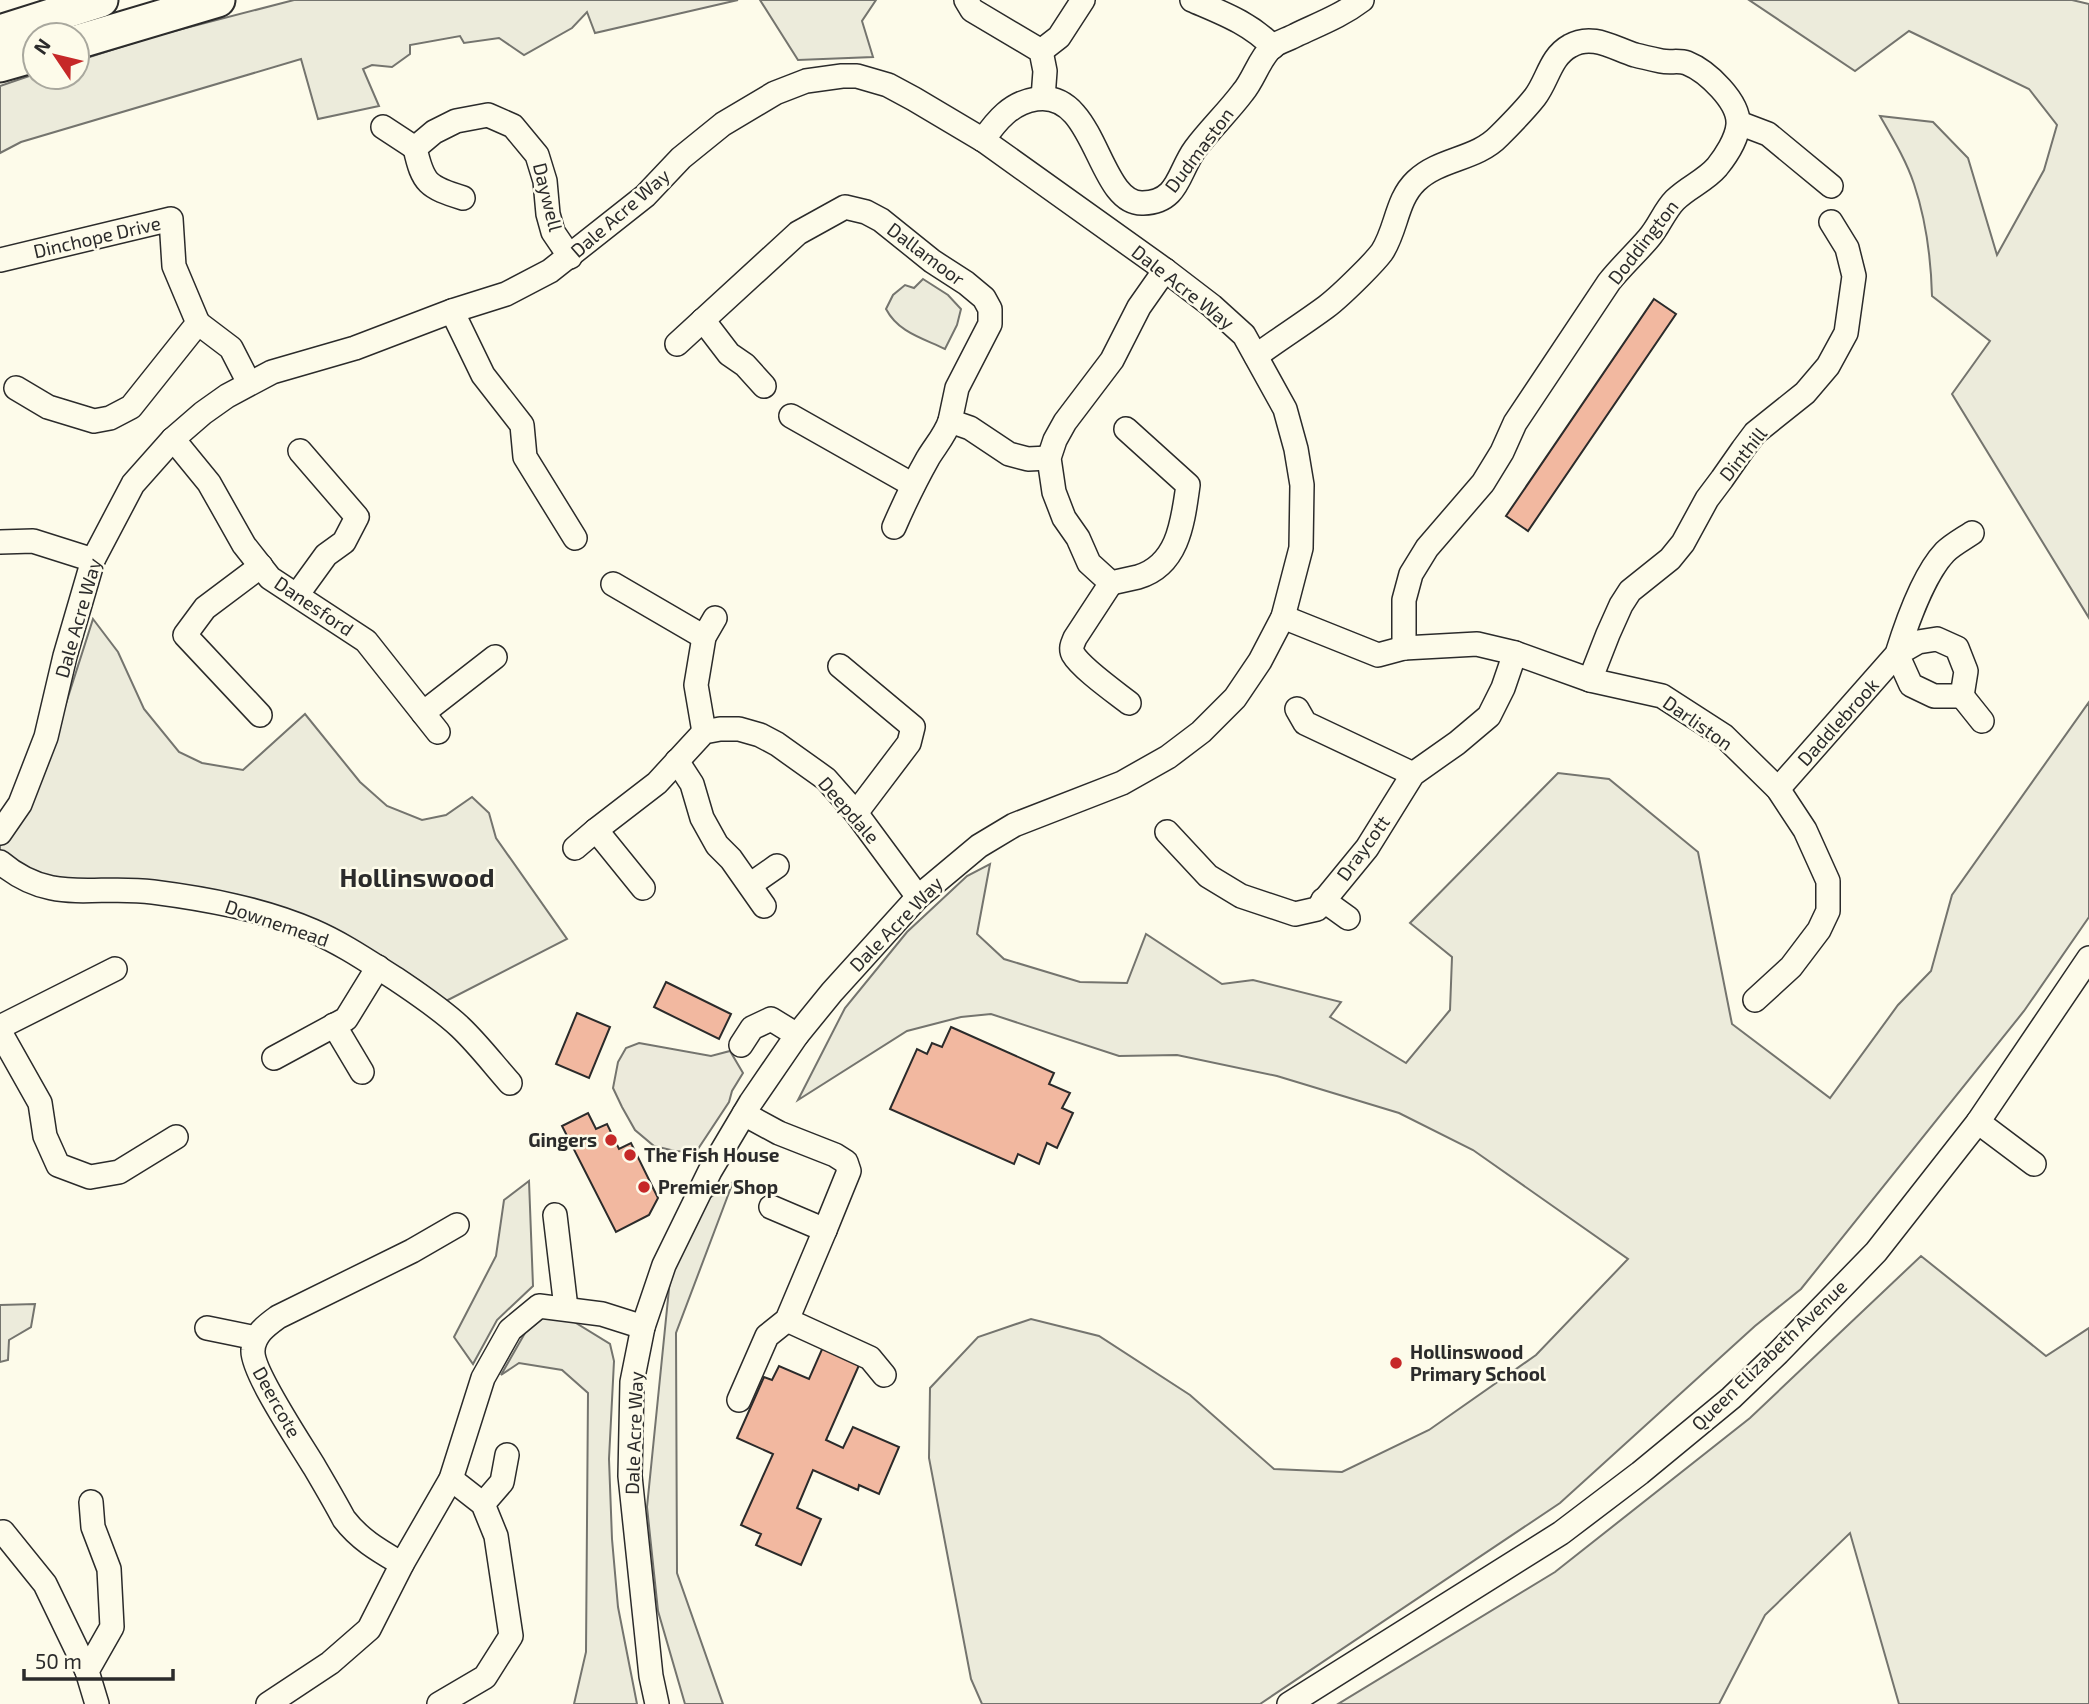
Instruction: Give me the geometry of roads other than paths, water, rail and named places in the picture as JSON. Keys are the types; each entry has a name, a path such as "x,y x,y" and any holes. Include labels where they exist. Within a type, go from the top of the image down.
{"highway":[{"path":"0,32 101,0"},
{"path":"91,38 218,0"},
{"path":"0,65 21,59"}],"street":[{"path":"966,0 972,9 1050,44"},
{"path":"983,140 998,120 1013,108 1043,98 1050,44 1083,0"},
{"path":"1192,0 1259,32 1273,47 1344,13 1362,0"},
{"path":"1256,356 1348,288 1383,251 1403,197 1415,181 1433,167 1477,153 1496,139 1534,97 1560,52 1582,40 1597,41 1637,55 1666,62 1683,62 1696,67 1714,80 1725,93 1739,123 1768,134 1831,186"},
{"name":"Dudmaston","path":"1043,98 1056,100 1085,127 1107,174 1122,196 1139,203 1159,201 1172,190 1193,152 1245,90 1273,47"},
{"name":"Dale Acre Way","path":"0,834 20,804 46,737 65,656 93,560 133,484 173,439 202,413 248,383 272,372 355,348 452,311 506,294 550,271 645,196 681,158 723,124 775,93 806,81 857,76 888,86 914,99 983,140 1165,270 1244,335 1285,408 1302,485 1301,548 1283,617 1260,661 1235,698 1201,732 1168,757 1122,783 1014,825 979,846 918,897 840,982 797,1035 744,1114 690,1210 664,1265 643,1327 632,1382 630,1476 657,1704"},
{"name":"Daywell","path":"415,148 435,132 456,121 488,115 513,126 537,155 545,181 548,214 553,232 570,257"},
{"name":"Doddington","path":"1404,648 1404,600 1411,575 1427,548 1483,483 1515,424 1609,282 1653,232 1673,201 1717,167 1731,145 1739,123"},
{"path":"383,127 415,148 420,172 428,183 439,190 463,198"},
{"name":"Dallamoor","path":"677,344 798,233 845,207 866,212 881,220 984,298 990,309 990,324 957,388 950,421"},
{"name":"Dinchope Drive","path":"0,260 171,219 174,266 198,323"},
{"name":"Dinthill","path":"1590,680 1621,605 1630,591 1670,559 1683,543 1707,499 1742,449 1755,433 1805,393 1828,366 1846,333 1854,276 1847,248 1831,222"},
{"path":"1111,583 1089,563 1078,538 1064,517 1054,492 1049,458 1065,422 1112,360 1139,307 1165,270"},
{"path":"452,311 483,375 522,425 525,457 575,538"},
{"path":"704,320 729,354 745,365 764,386"},
{"path":"16,388 48,407 94,421 110,418 131,407 198,323 231,348 248,383"},
{"path":"790,416 913,485"},
{"path":"894,527 913,485 945,434 950,421 970,428 1009,454 1049,458"},
{"path":"1126,429 1188,485 1181,532 1162,564 1141,576 1111,583 1071,647 1074,655 1129,703"},
{"name":"Danesford","path":"173,439 209,483 244,545 271,578 366,641 438,732"},
{"path":"297,595 326,555 344,542 357,517 300,451"},
{"name":"Daddlebrook","path":"1778,789 1897,654 1918,642 1937,639 1957,648 1966,671 1962,696 1934,696 1911,685 1897,654 1925,584 1945,552 1972,533"},
{"path":"0,542 33,541 93,560"},
{"path":"260,715 185,635 205,608 261,566"},
{"path":"575,848 657,783 704,732 696,685 710,628 612,584"},
{"name":"Darliston","path":"1283,617 1378,655 1404,648 1477,644 1515,653 1590,680 1662,696 1724,736 1778,789 1805,830 1828,881 1828,911 1819,930 1791,968 1755,1000"},
{"name":"Draycott","path":"1167,832 1208,876 1241,896 1294,914 1317,909 1367,848 1413,774 1489,716 1503,688 1515,653"},
{"path":"423,713 495,657"},
{"path":"840,666 913,726 909,743 856,813"},
{"path":"1962,696 1982,721"},
{"path":"1297,709 1305,723 1413,774"},
{"name":"Deepdale","path":"704,732 739,729 760,735 778,744 827,779 856,813 918,897"},
{"path":"677,761 692,784 708,831 764,905"},
{"path":"596,830 643,888"},
{"name":"Downemead","path":"0,862 31,883 53,889 89,892 148,891 244,908 312,930 378,967 461,1027 510,1083"},
{"path":"750,886 777,866"},
{"path":"1324,900 1348,918"},
{"name":"Queen Elizabeth Avenue","path":"1289,1704 1561,1534 1640,1474 1731,1398 1876,1252 1978,1122 2089,958"},
{"path":"274,1058 346,1019 378,967"},
{"path":"115,969 0,1029 40,1103 45,1136 58,1165 90,1177 119,1172 176,1137"},
{"path":"741,1045 752,1028 771,1018 797,1035"},
{"path":"334,1025 362,1072"},
{"path":"739,1401 767,1336 787,1320 849,1171 846,1162 835,1155 766,1127 744,1114"},
{"path":"1978,1122 2034,1164"},
{"path":"771,1207 825,1230"},
{"path":"555,1215 566,1308"},
{"name":"Deercote","path":"402,1564 364,1541 344,1519 255,1365 253,1351 256,1338 265,1326 278,1317 412,1251 457,1225"},
{"path":"268,1704 330,1664 369,1629 402,1564 451,1479 483,1378 510,1330 539,1306 602,1314 643,1327"},
{"path":"787,1320 870,1358 884,1375"},
{"path":"207,1328 256,1338"},
{"path":"482,1504 502,1482 507,1455"},
{"path":"439,1704 485,1677 511,1636 496,1536 482,1504 451,1479"},
{"path":"87,1671 112,1627 109,1569 93,1527 91,1502"},
{"path":"2,1532 45,1584 87,1671 97,1704"}],"place":[{"name":"Gingers","path":"611,1140"},
{"name":"The Fish House","path":"630,1155"},
{"name":"Premier Shop","path":"644,1187"},
{"name":"Hollinswood Primary School","path":"1396,1363"}],"district":[{"name":"Hollinswood","path":"417,878"}]}
